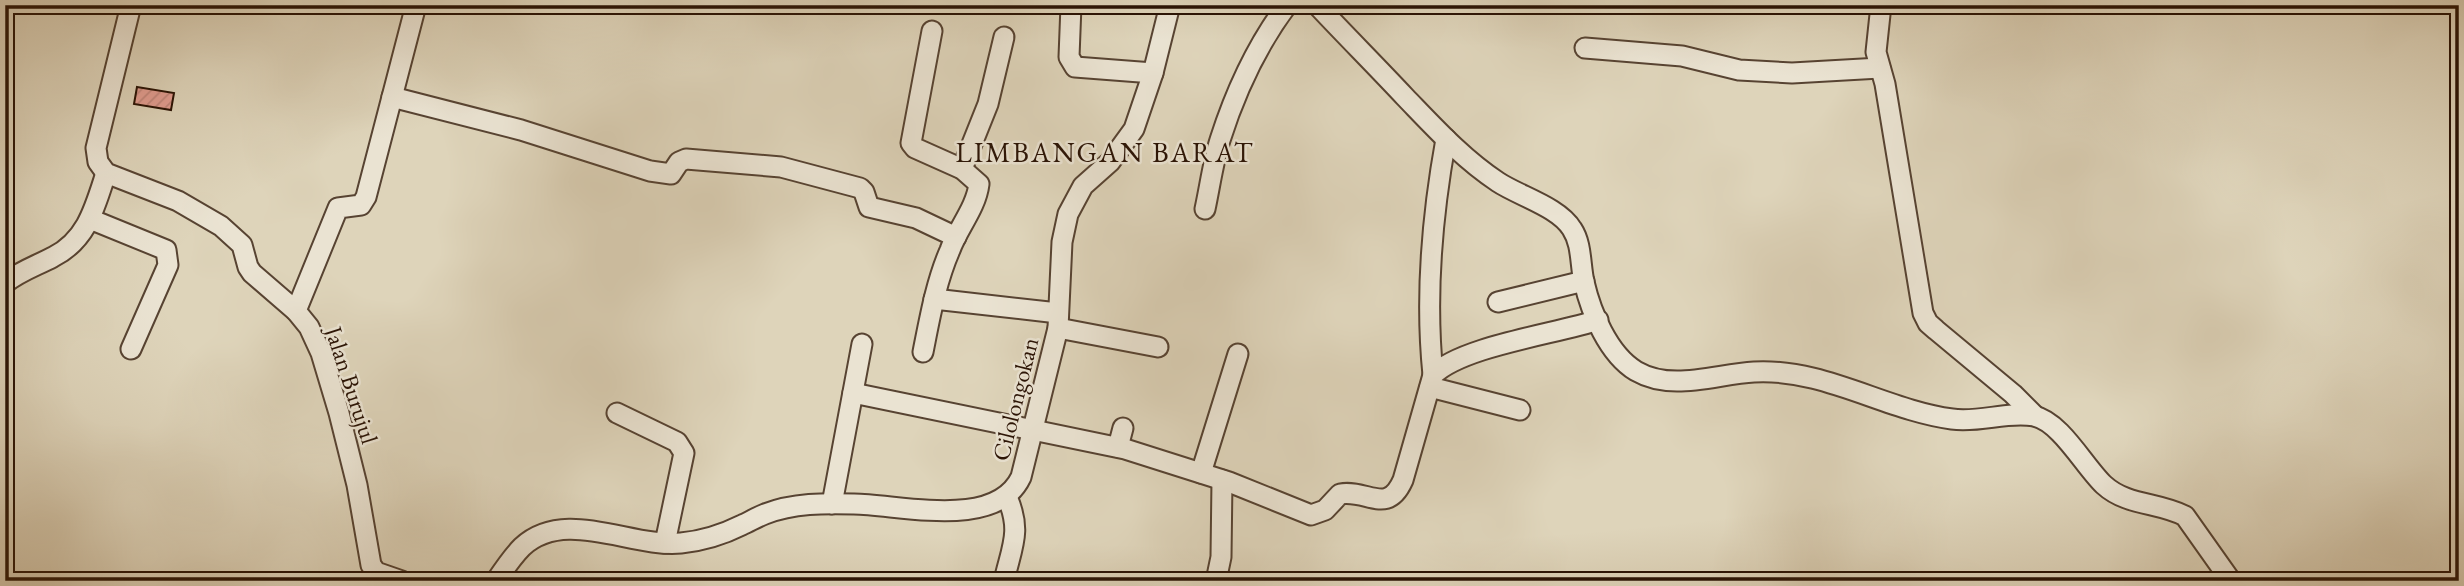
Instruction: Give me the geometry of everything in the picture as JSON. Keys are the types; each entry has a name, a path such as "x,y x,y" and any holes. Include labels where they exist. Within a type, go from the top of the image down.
{"street":[{"path":"5,283 18,272 68,249 82,235 90,219 106,173 98,162 96,148 131,5"},
{"path":"296,311 338,208 358,206 364,202 416,5"},
{"path":"1071,5 1069,57 1075,67 1153,73"},
{"name":"Cilolongokan","path":"496,581 522,547 534,538 548,533 572,529 665,544 710,538 777,510 832,504 959,511 993,505 1013,492 1021,477 1058,321 1062,242 1068,214 1083,186 1110,162 1134,129 1153,73 1170,5"},
{"path":"1205,209 1220,141 1243,83 1261,45 1287,5"},
{"path":"1317,5 1446,139 1480,170 1567,222 1577,240 1584,281 1598,320 1611,346 1636,371 1670,382 1692,381 1730,373 1783,373 1852,390 1933,416 1974,420 2001,416 2035,416"},
{"path":"1881,5 1876,45 1885,84 1923,313 1928,323 2013,394 2035,416 2047,421 2094,475 2117,495 2185,516 2231,581"},
{"path":"923,352 934,299 956,237 976,198 979,184 962,169 915,148 911,143 932,31"},
{"path":"962,169 988,104 1004,37"},
{"path":"1586,48 1682,56 1723,67 1779,72 1826,73 1880,68"},
{"path":"391,97 521,130 650,171 671,174 678,162 686,159 789,169 860,188 869,207 910,216 956,237"},
{"path":"1432,381 1431,256 1437,187 1446,139"},
{"name":"Jalan Burujul","path":"106,173 178,201 221,226 242,245 252,273 296,311 309,327 321,353 339,412 357,485 371,565 376,572 402,581"},
{"path":"90,219 166,250 168,265 131,349"},
{"path":"1498,302 1584,281"},
{"path":"934,299 1058,321 1158,347"},
{"path":"853,393 1118,447 1222,480 1311,515 1325,510 1336,497 1345,493 1388,499 1395,495 1403,480 1432,381 1442,366 1482,351 1598,320"},
{"path":"832,504 862,344"},
{"path":"1201,473 1238,354"},
{"path":"1432,381 1520,410"},
{"path":"617,413 677,442 684,453 665,544"},
{"path":"1118,447 1123,428"},
{"path":"1216,581 1221,557 1222,480"},
{"path":"1004,581 1016,527 1015,515 1007,497"}],"building":[{"path":"137,87 174,93 171,110 134,104"}],"district":[{"name":"LIMBANGAN BARAT","path":"1105,152"}]}
